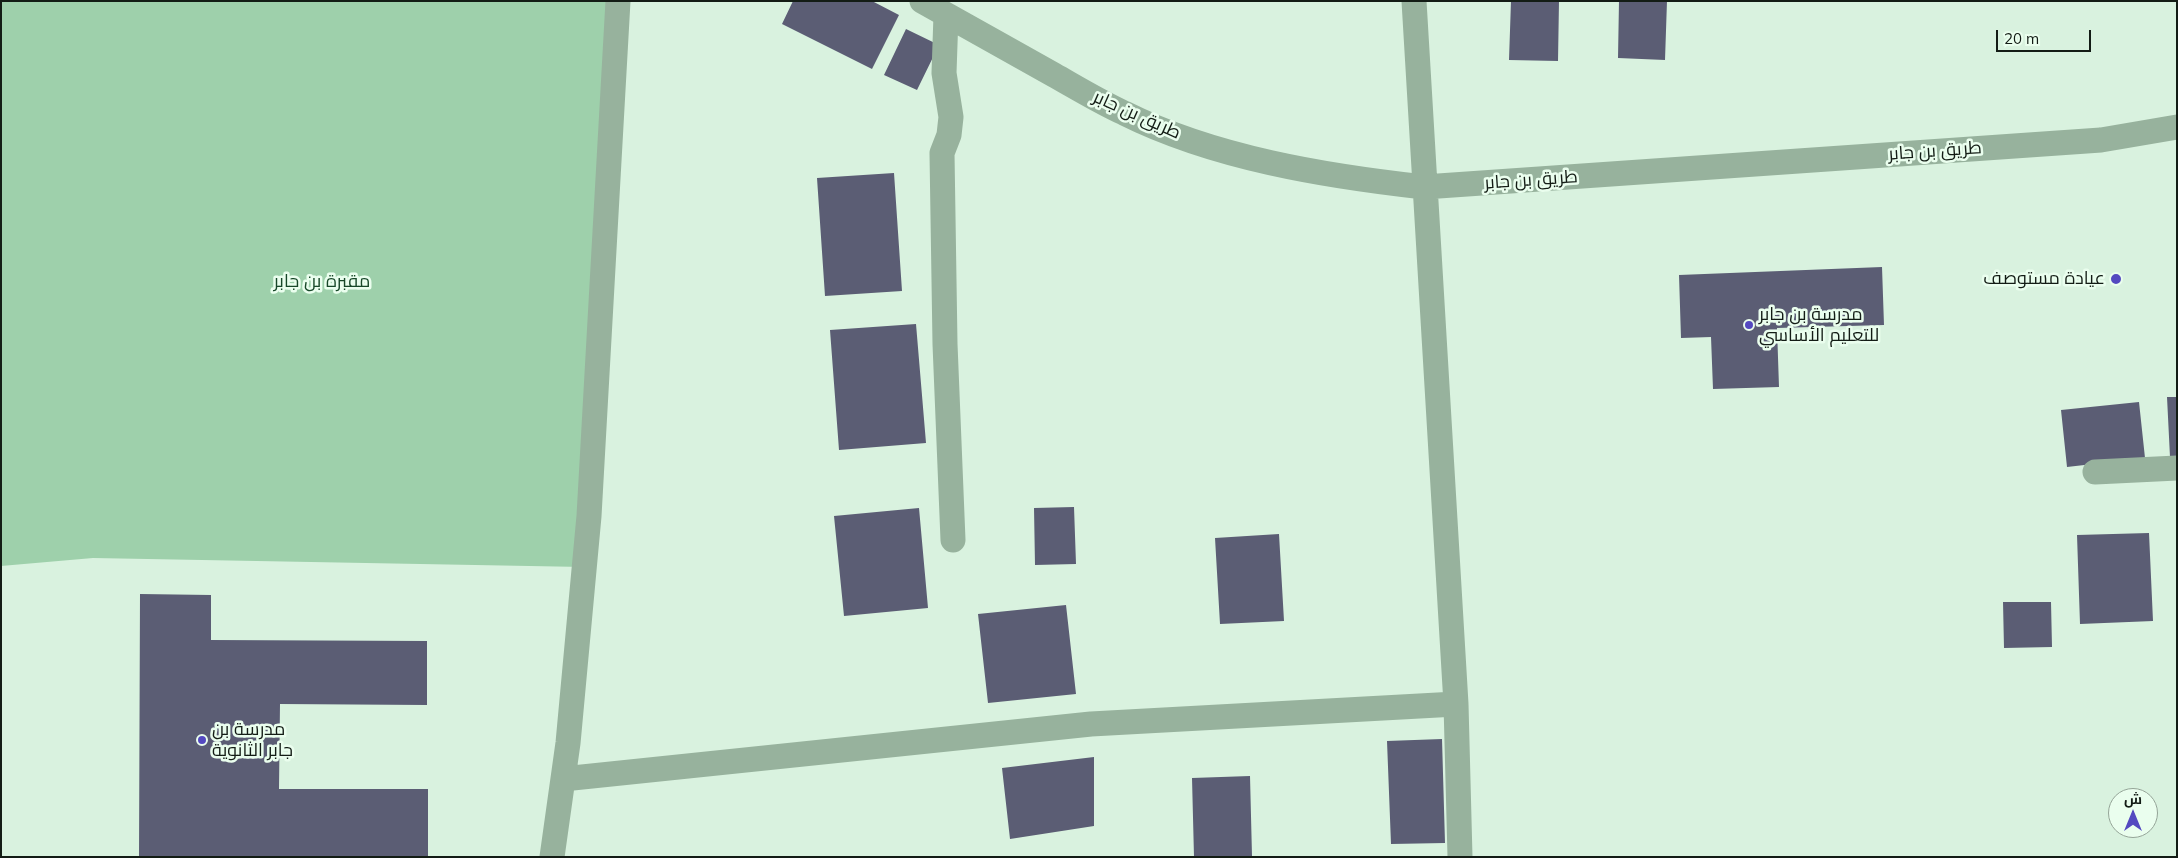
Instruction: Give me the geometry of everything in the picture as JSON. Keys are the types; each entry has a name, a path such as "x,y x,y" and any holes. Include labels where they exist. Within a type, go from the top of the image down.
{"street":[{"path":"552,857 563,779 589,516 618,1"},
{"name":"طريق بن جابر","path":"922,1 1124,114 1178,136 1241,155 1289,166 1384,183 1424,187 2102,140 2177,127"},
{"path":"1414,1 1456,704 1460,857"},
{"path":"946,15 944,74 951,117 942,153 945,344 953,540"},
{"path":"2095,472 2177,468"},
{"path":"563,779 1091,724 1456,704"}],"green space":[{"name":"مقبرة بن جابر","path":"1,1 618,1 584,567 93,558 1,566"}],"building":[{"path":"793,1 872,1 899,15 872,69 782,24"},
{"path":"1511,1 1559,1 1558,61 1509,60"},
{"path":"1619,1 1667,1 1665,60 1618,58"},
{"path":"906,29 939,45 917,90 884,75"},
{"path":"894,173 902,291 825,296 817,178"},
{"path":"1882,267 1884,325 1777,328 1779,387 1713,389 1711,337 1681,338 1679,275"},
{"path":"916,324 926,443 839,450 830,330"},
{"path":"2167,397 2177,397 2177,457 2170,457"},
{"path":"2139,402 2145,458 2067,467 2061,410"},
{"path":"1074,507 1076,564 1035,565 1034,508"},
{"path":"919,508 928,608 844,616 834,516"},
{"path":"2149,533 2153,621 2080,624 2077,535"},
{"path":"1279,534 1284,621 1220,624 1215,538"},
{"path":"140,594 211,595 211,640 427,641 427,705 280,704 279,789 428,789 428,857 139,857"},
{"path":"2003,602 2051,602 2052,647 2004,648"},
{"path":"1066,605 1076,694 988,703 978,614"},
{"path":"1442,739 1445,843 1391,844 1387,741"},
{"path":"1094,757 1094,826 1010,839 1002,768"},
{"path":"1250,776 1252,856 1194,857 1192,778"}],"place":[{"name":"عيادة مستوصف","path":"2116,279"},
{"name":"مدرسة بن جابر للتعليم الأساسي","path":"1749,325"},
{"name":"مدرسة بن جابر الثانوية","path":"202,740"}]}
